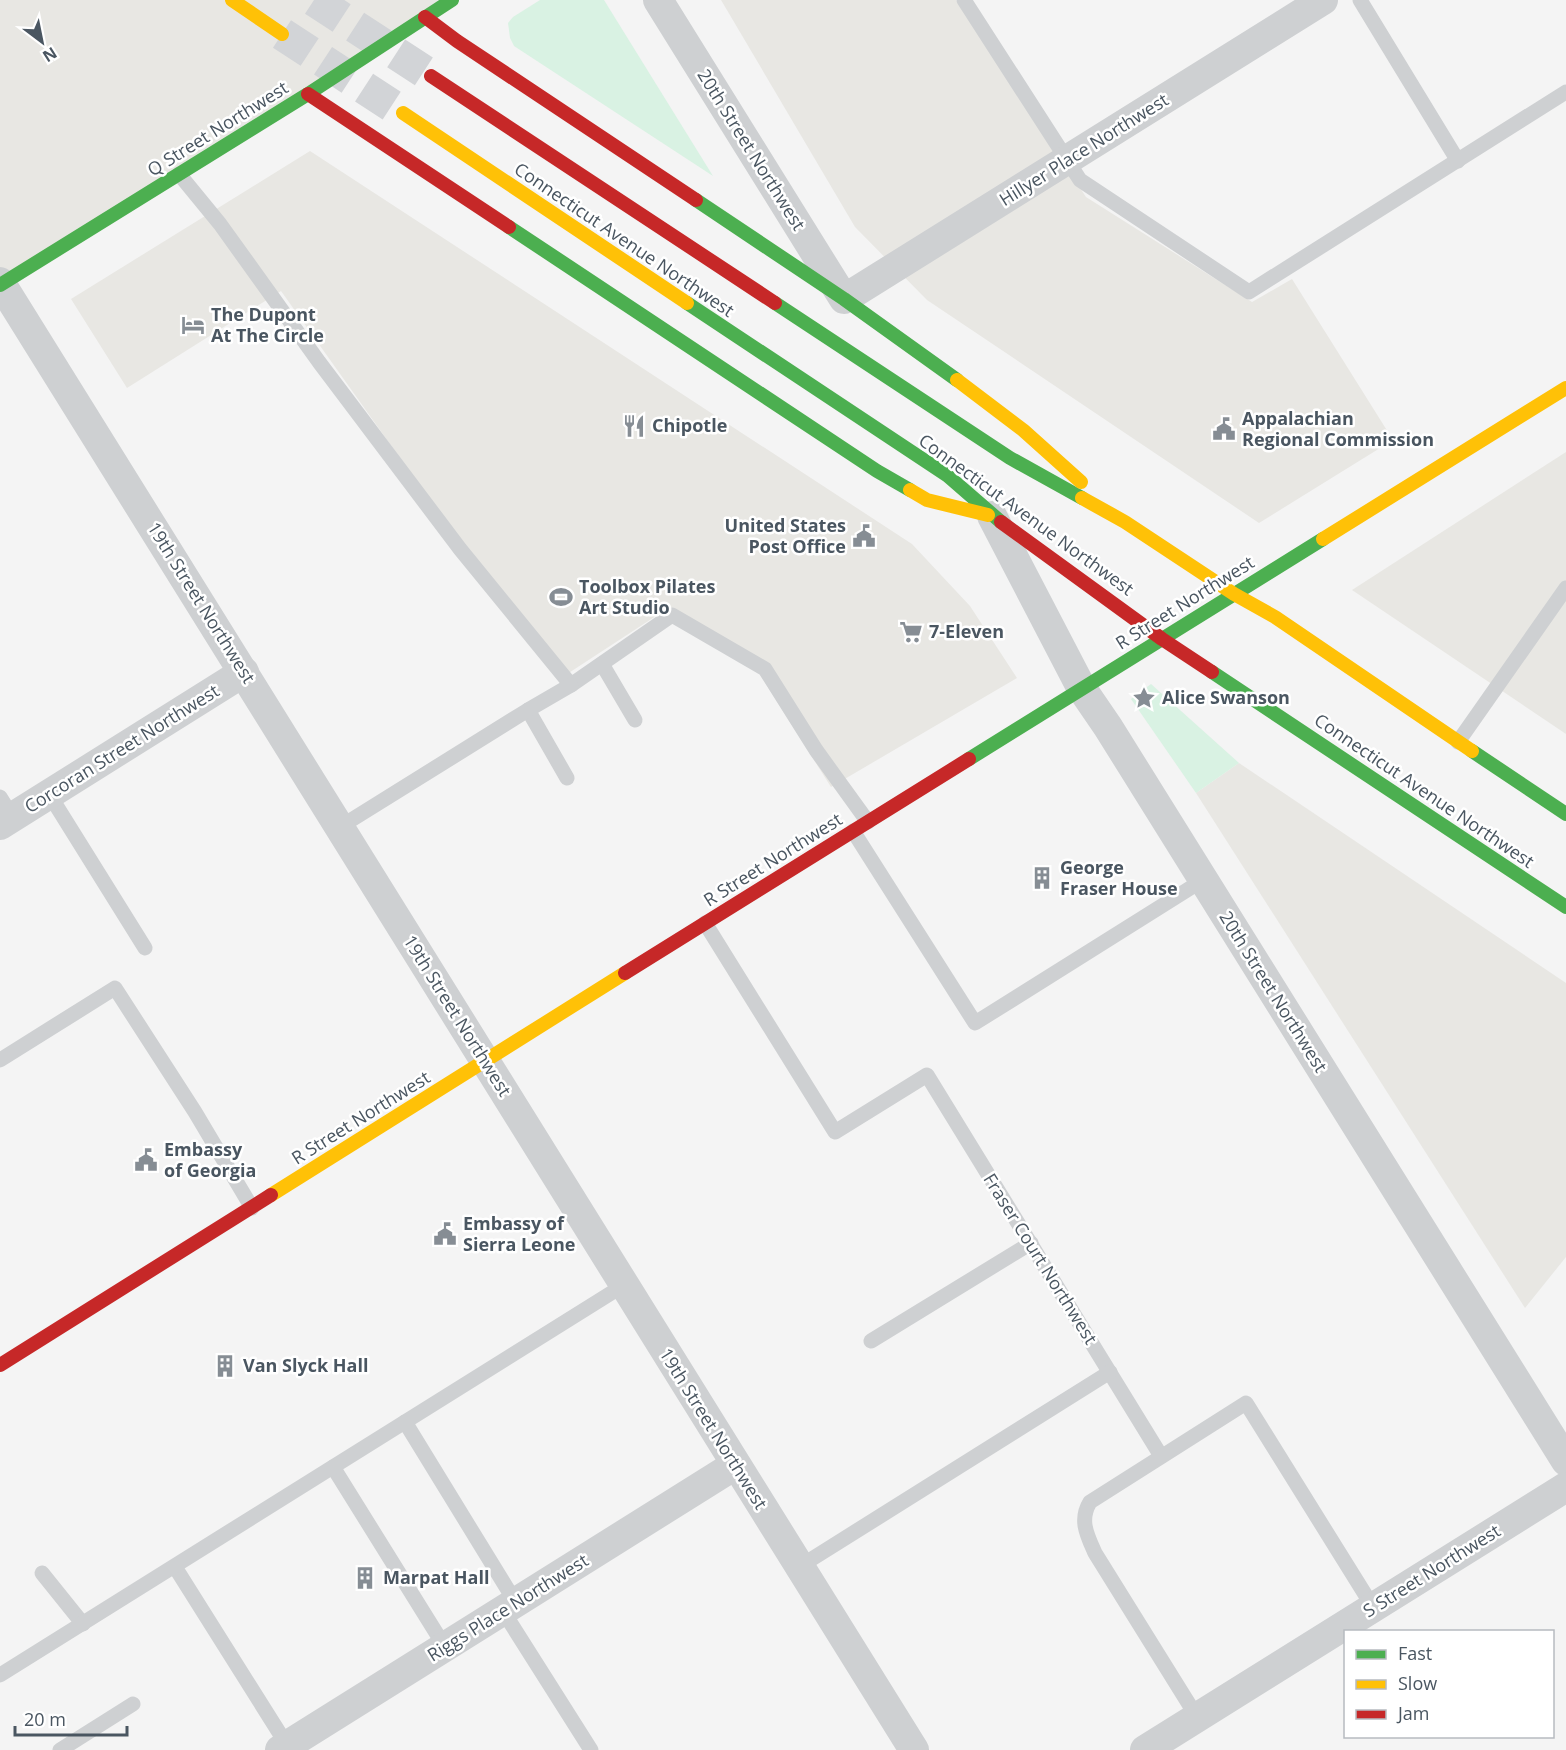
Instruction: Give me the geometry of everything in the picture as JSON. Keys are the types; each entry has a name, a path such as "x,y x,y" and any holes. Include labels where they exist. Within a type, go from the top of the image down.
{"main road":[{"path":"232,0 282,34"},
{"name":"Q Street Northwest","path":"0,283 308,94 452,0"},
{"path":"425,17 457,41 844,299 946,371 1023,429 1125,522"},
{"name":"Connecticut Avenue Northwest","path":"431,76 1010,458 1125,522 1234,594 1275,618 1566,814"},
{"path":"308,94 877,471 927,500 992,516"},
{"name":"Connecticut Avenue Northwest","path":"403,113 746,344 948,476 992,516 1162,639 1566,907"},
{"name":"R Street Northwest","path":"0,1365 705,923 1566,388"}],"street":[{"name":"20th Street Northwest","path":"658,0 844,299"},
{"name":"Hillyer Place Northwest","path":"844,299 1323,0"},
{"name":"19th Street Northwest","path":"0,283 914,1750"},
{"name":"20th Street Northwest","path":"992,516 1082,689 1114,736 1566,1461"},
{"name":"Corcoran Street Northwest","path":"4,813 49,795 244,672"},
{"name":"Riggs Place Northwest","path":"283,1748 735,1465"},
{"name":"S Street Northwest","path":"1145,1750 1566,1487"}],"lane":[{"path":"964,0 1080,180 1249,292 1566,92"},
{"path":"1360,0 1458,160"},
{"path":"179,174 220,224 319,362 460,549 571,685"},
{"path":"1458,742 1566,588"},
{"path":"340,827 571,685 672,615 765,669 816,750 868,822"},
{"path":"602,664 635,720"},
{"path":"528,710 567,778"},
{"path":"49,795 145,948"},
{"path":"854,831 975,1023 1203,880"},
{"name":"Fraser Court Northwest","path":"705,923 835,1132 927,1075 1161,1456"},
{"path":"0,1060 115,988 195,1112 252,1208"},
{"path":"871,1341 1031,1243"},
{"path":"0,1675 624,1285"},
{"path":"799,1567 1110,1372"},
{"path":"1197,1717 1095,1552 1084,1524 1084,1512 1090,1502 1161,1456 1246,1403 1373,1607"},
{"path":"405,1422 591,1750"},
{"path":"333,1467 445,1647"},
{"path":"175,1567 283,1748"},
{"path":"42,1573 82,1624"},
{"path":"60,1750 132,1704"}],"shaded area":[{"path":"0,0 452,0 0,285"},
{"path":"721,0 956,0 1086,197 1252,302 1292,279 1393,440 1259,523 927,300 855,227"},
{"path":"310,151 912,544 970,606 1017,678 831,787 759,673 662,612 558,680 281,291 127,388 71,299"},
{"path":"1566,452 1566,734 1352,590"},
{"path":"1239,763 1566,983 1566,1257 1525,1308 1196,793"}],"green space":[{"path":"540,0 604,0 713,176 514,46 510,38 508,23 513,17"},
{"path":"1151,684 1239,763 1196,793 1131,699"}],"tunnel":[{"path":"314,0 431,76"},
{"path":"282,34 403,113"}],"traffic: fast":[{"path":"0,285 308,94 452,0"},
{"path":"696,200 844,299 957,380"},
{"path":"509,227 877,471 910,490"},
{"path":"687,303 948,476 1001,522"},
{"path":"775,303 1010,458 1082,498"},
{"path":"969,759 1323,539"},
{"path":"1212,672 1566,907"},
{"path":"1472,751 1566,814"}],"traffic: slow":[{"path":"232,0 282,34"},
{"path":"403,113 687,303"},
{"path":"957,380 1023,430 1081,482"},
{"path":"1323,539 1566,388"},
{"path":"910,490 927,500 988,515"},
{"path":"1082,498 1125,522 1234,594 1275,617 1472,751"},
{"path":"271,1195 625,973"}],"traffic: jam":[{"path":"425,17 457,41 696,200"},
{"path":"431,76 775,303"},
{"path":"308,94 509,227"},
{"path":"1001,522 1162,639 1212,672"},
{"path":"625,973 969,759"},
{"path":"0,1365 271,1195"}],"place":[{"name":"The Dupont At The Circle","path":"193,325"},
{"name":"Chipotle","path":"634,426"},
{"name":"Appalachian Regional Commission","path":"1224,429"},
{"name":"United States Post Office","path":"864,536"},
{"name":"Toolbox Pilates Art Studio","path":"561,597"},
{"name":"7-Eleven","path":"911,632"},
{"name":"Alice Swanson","path":"1144,698"},
{"name":"George Fraser House","path":"1042,878"},
{"name":"Embassy of Georgia","path":"146,1160"},
{"name":"Embassy of Sierra Leone","path":"445,1234"},
{"name":"Van Slyck Hall","path":"225,1366"},
{"name":"Marpat Hall","path":"365,1578"}]}
